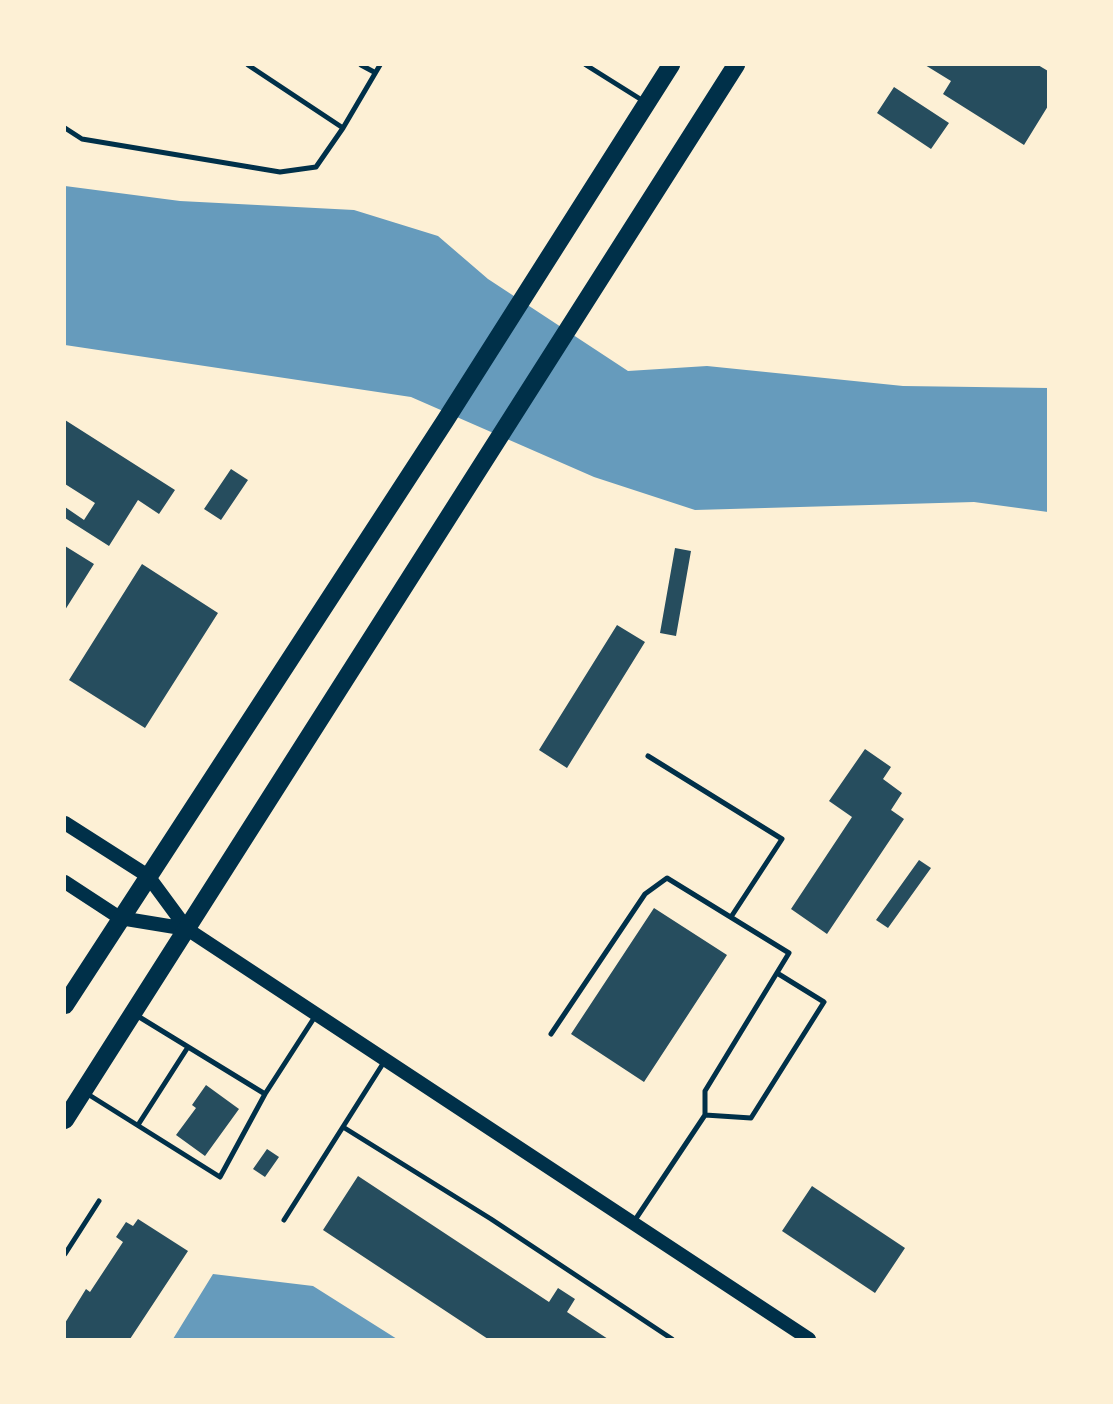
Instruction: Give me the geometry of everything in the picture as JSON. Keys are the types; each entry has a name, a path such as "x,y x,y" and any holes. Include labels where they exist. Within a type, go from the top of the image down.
{"main road":[{"path":"65,1005 445,421 670,65"},
{"path":"65,1120 489,449 736,65"},
{"path":"65,823 148,876 187,929 809,1339"},
{"path":"65,882 120,918 187,929"}],"lane":[{"path":"248,65 343,128"},
{"path":"360,65 374,72"},
{"path":"65,128 82,139 279,172 316,167 343,128 380,65"},
{"path":"586,65 647,103"},
{"path":"648,756 782,839 731,917"},
{"path":"551,1034 645,894 667,878 789,953 705,1091 705,1115 633,1223"},
{"path":"705,1115 751,1118 824,1002 777,973"},
{"path":"133,1013 265,1094"},
{"path":"83,1091 220,1177 265,1094 317,1014"},
{"path":"138,1125 188,1047"},
{"path":"285,1220 386,1060"},
{"path":"343,1127 491,1219 672,1339"},
{"path":"65,1254 99,1201"}],"water":[{"path":"65,186 180,201 354,210 438,236 488,279 628,371 707,366 903,386 1048,388 1048,512 974,502 695,510 594,477 411,397 65,345"},
{"path":"213,1274 313,1286 397,1339 173,1339"}],"building":[{"path":"925,65 1038,65 1048,71 1048,106 1024,145 943,94 951,81"},
{"path":"894,87 949,123 931,149 877,113"},
{"path":"65,420 175,490 159,514 138,500 109,546 65,518 65,507 84,520 95,503 65,484"},
{"path":"231,469 248,480 221,520 204,509"},
{"path":"65,546 94,564 65,610"},
{"path":"675,548 691,551 676,636 660,633"},
{"path":"142,564 218,613 145,728 69,680"},
{"path":"617,625 645,642 567,768 539,750"},
{"path":"865,749 891,767 883,779 902,793 891,810 904,819 827,934 791,909 852,817 829,801"},
{"path":"919,860 931,868 888,928 876,920"},
{"path":"654,908 727,955 644,1082 571,1034"},
{"path":"206,1085 239,1109 205,1156 176,1135 196,1108 192,1105"},
{"path":"267,1149 279,1157 265,1177 253,1169"},
{"path":"358,1176 549,1302 558,1288 575,1299 567,1312 608,1339 488,1339 323,1230"},
{"path":"812,1186 905,1248 875,1293 782,1231"},
{"path":"138,1219 188,1251 130,1339 65,1339 65,1323 86,1289 90,1292 123,1242 116,1237 126,1222 133,1226"}]}
